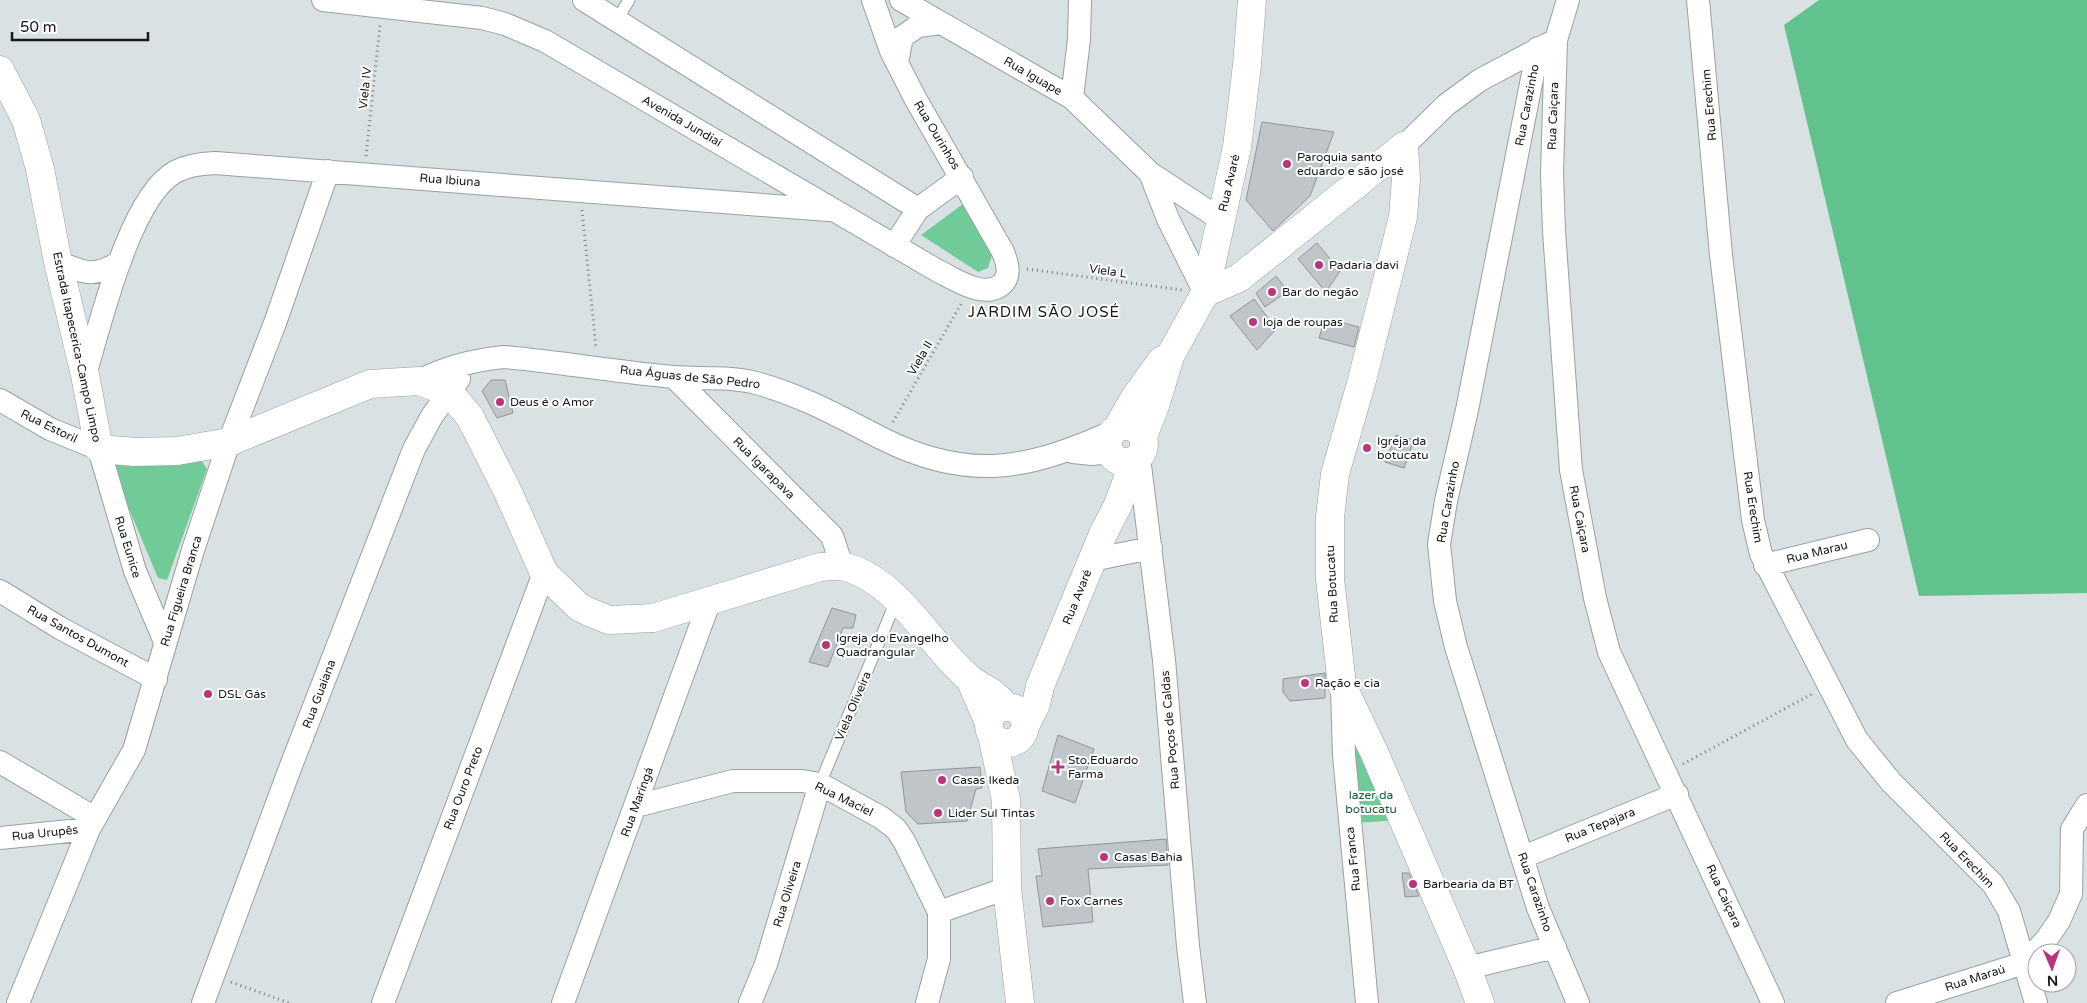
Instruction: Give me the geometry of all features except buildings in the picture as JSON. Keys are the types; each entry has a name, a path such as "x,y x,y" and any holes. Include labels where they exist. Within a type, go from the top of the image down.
{"main road":[{"name":"Rua Avaré","path":"1008,722 1051,660 1103,534 1118,505 1124,446 1162,385 1170,356 1205,293 1240,130 1252,0"},
{"name":"Estrada Itapecerica-Campo Limpo","path":"0,70 15,96 28,128 40,169 58,262 85,375 99,449 134,452 177,451 229,442 370,384 411,381 449,392 470,417 508,490 544,573 579,606 608,620 653,618 820,567 842,566"},
{"path":"1205,293 1238,278 1404,146"},
{"name":"Rua Botucatu","path":"1404,146 1406,179 1403,217 1362,380 1335,474 1330,517 1330,579 1342,685 1374,752 1467,968 1480,1003"},
{"path":"842,566 868,578 897,599 1008,722 1006,888 1020,1003"}],"street":[{"name":"Avenida Jundiaí","path":"323,0 382,5 482,18 505,24 545,41 938,271 982,290 997,288 1004,283 1008,266"},
{"path":"584,0 918,209"},
{"name":"Rua Ourinhos","path":"873,0 897,63 915,98 994,234 1008,266"},
{"name":"Rua Iguape","path":"901,0 1072,98 1150,173 1220,220"},
{"path":"1072,98 1079,39 1080,0"},
{"name":"Rua Caiçara","path":"1568,0 1547,44 1553,202 1570,470 1594,598 1609,652 1773,1003"},
{"name":"Rua Erechim","path":"1698,0 1721,255 1753,520 1765,565 1857,740 1891,782 1994,884 2009,911 2036,1003"},
{"path":"897,63 902,37 918,26 941,23"},
{"path":"1404,146 1446,105 1480,80 1547,44"},
{"name":"Rua Carazinho","path":"1547,44 1446,500 1439,544 1444,601 1495,778 1523,857 1538,908 1578,1003"},
{"name":"Rua Ibiuna","path":"85,375 120,262 138,219 154,193 174,173 193,165 215,163 365,173 834,210"},
{"name":"Rua Figueira Branca","path":"18,1003 92,824 134,750 193,550 229,442 275,323 328,171"},
{"name":"Rua Iguape","path":"1150,173 1168,218 1205,293"},
{"path":"894,246 918,209 962,177"},
{"path":"58,262 80,272 98,273 120,262"},
{"name":"Rua Águas de São Pedro","path":"411,381 476,359 504,357 674,377 722,378 754,382 824,407 883,439 923,457 956,465 982,468 1033,460 1067,451 1080,443 1124,446"},
{"path":"449,392 476,359"},
{"name":"Rua Igarapava","path":"674,377 832,536 842,566"},
{"name":"Rua Guaiana","path":"203,1003 414,449 432,416 449,392"},
{"name":"Rua Estoril","path":"0,400 50,429 99,449"},
{"name":"Rua Poços de Caldas","path":"1124,446 1152,548 1195,1003"},
{"name":"Rua Eunice","path":"99,449 135,571 165,642"},
{"name":"Rua Marau","path":"1765,565 1868,540"},
{"path":"1092,560 1152,548"},
{"name":"Rua Ouro Preto","path":"383,1003 544,573"},
{"name":"Rua Santos Dumont","path":"0,591 60,628 156,680"},
{"name":"Rua Maringá","path":"563,1003 710,600"},
{"name":"Rua Franca","path":"1342,685 1344,755 1367,1003"},
{"path":"0,762 92,824"},
{"name":"Rua Maciel","path":"636,806 698,788 733,781 802,781 820,784 882,818 896,829 904,840 939,912"},
{"name":"Rua Oliveira","path":"750,1003 766,964 820,784"},
{"name":"Rua Tepajara","path":"1523,857 1677,794"},
{"path":"2024,963 2046,940 2059,921 2071,894 2072,828 2087,805"},
{"name":"Rua Urupês","path":"0,838 92,824"},
{"path":"927,1003 939,959 939,912 1006,888"},
{"path":"1467,968 1555,947"},
{"name":"Rua Maraú","path":"1897,1003 2024,963"}],"lane":[{"path":"617,20 629,0"},
{"name":"Viela Oliveira","path":"820,784 897,599"}],"path":[{"name":"Viela IV","path":"365,173 382,5"},
{"path":"580,190 598,367"},
{"name":"Viela L","path":"1008,266 1205,293"},
{"name":"Viela II","path":"883,439 972,286"},
{"path":"1667,773 1828,686"},
{"path":"213,976 289,1003"}],"green space":[{"path":"1819,0 2087,0 2087,593 1919,596 1784,25"},
{"path":"963,204 992,255 988,268 978,272 921,235"},
{"path":"200,458 207,469 167,580 158,578 111,466 118,459"},
{"name":"lazer da botucatu","path":"1352,704 1400,820 1354,823"}],"place":[{"name":"Paroquia santo eduardo e são josé","path":"1287,164"},
{"name":"Padaria davi","path":"1319,265"},
{"name":"Bar do negão","path":"1272,292"},
{"name":"loja de roupas","path":"1253,322"},
{"name":"Deus é o Amor","path":"500,402"},
{"name":"Igreja da botucatu","path":"1367,448"},
{"name":"Igreja do Evangelho Quadrangular","path":"826,645"},
{"name":"Ração e cia","path":"1305,683"},
{"name":"DSL Gás","path":"208,694"},
{"name":"Sto.Eduardo Farma","path":"1058,767"},
{"name":"Casas Ikeda","path":"942,780"},
{"name":"Lider Sul Tintas","path":"938,813"},
{"name":"Casas Bahia","path":"1104,857"},
{"name":"Barbearia da BT","path":"1413,884"},
{"name":"Fox Carnes","path":"1050,901"}],"district":[{"name":"JARDIM SÃO JOSÉ","path":"1044,312"}]}
